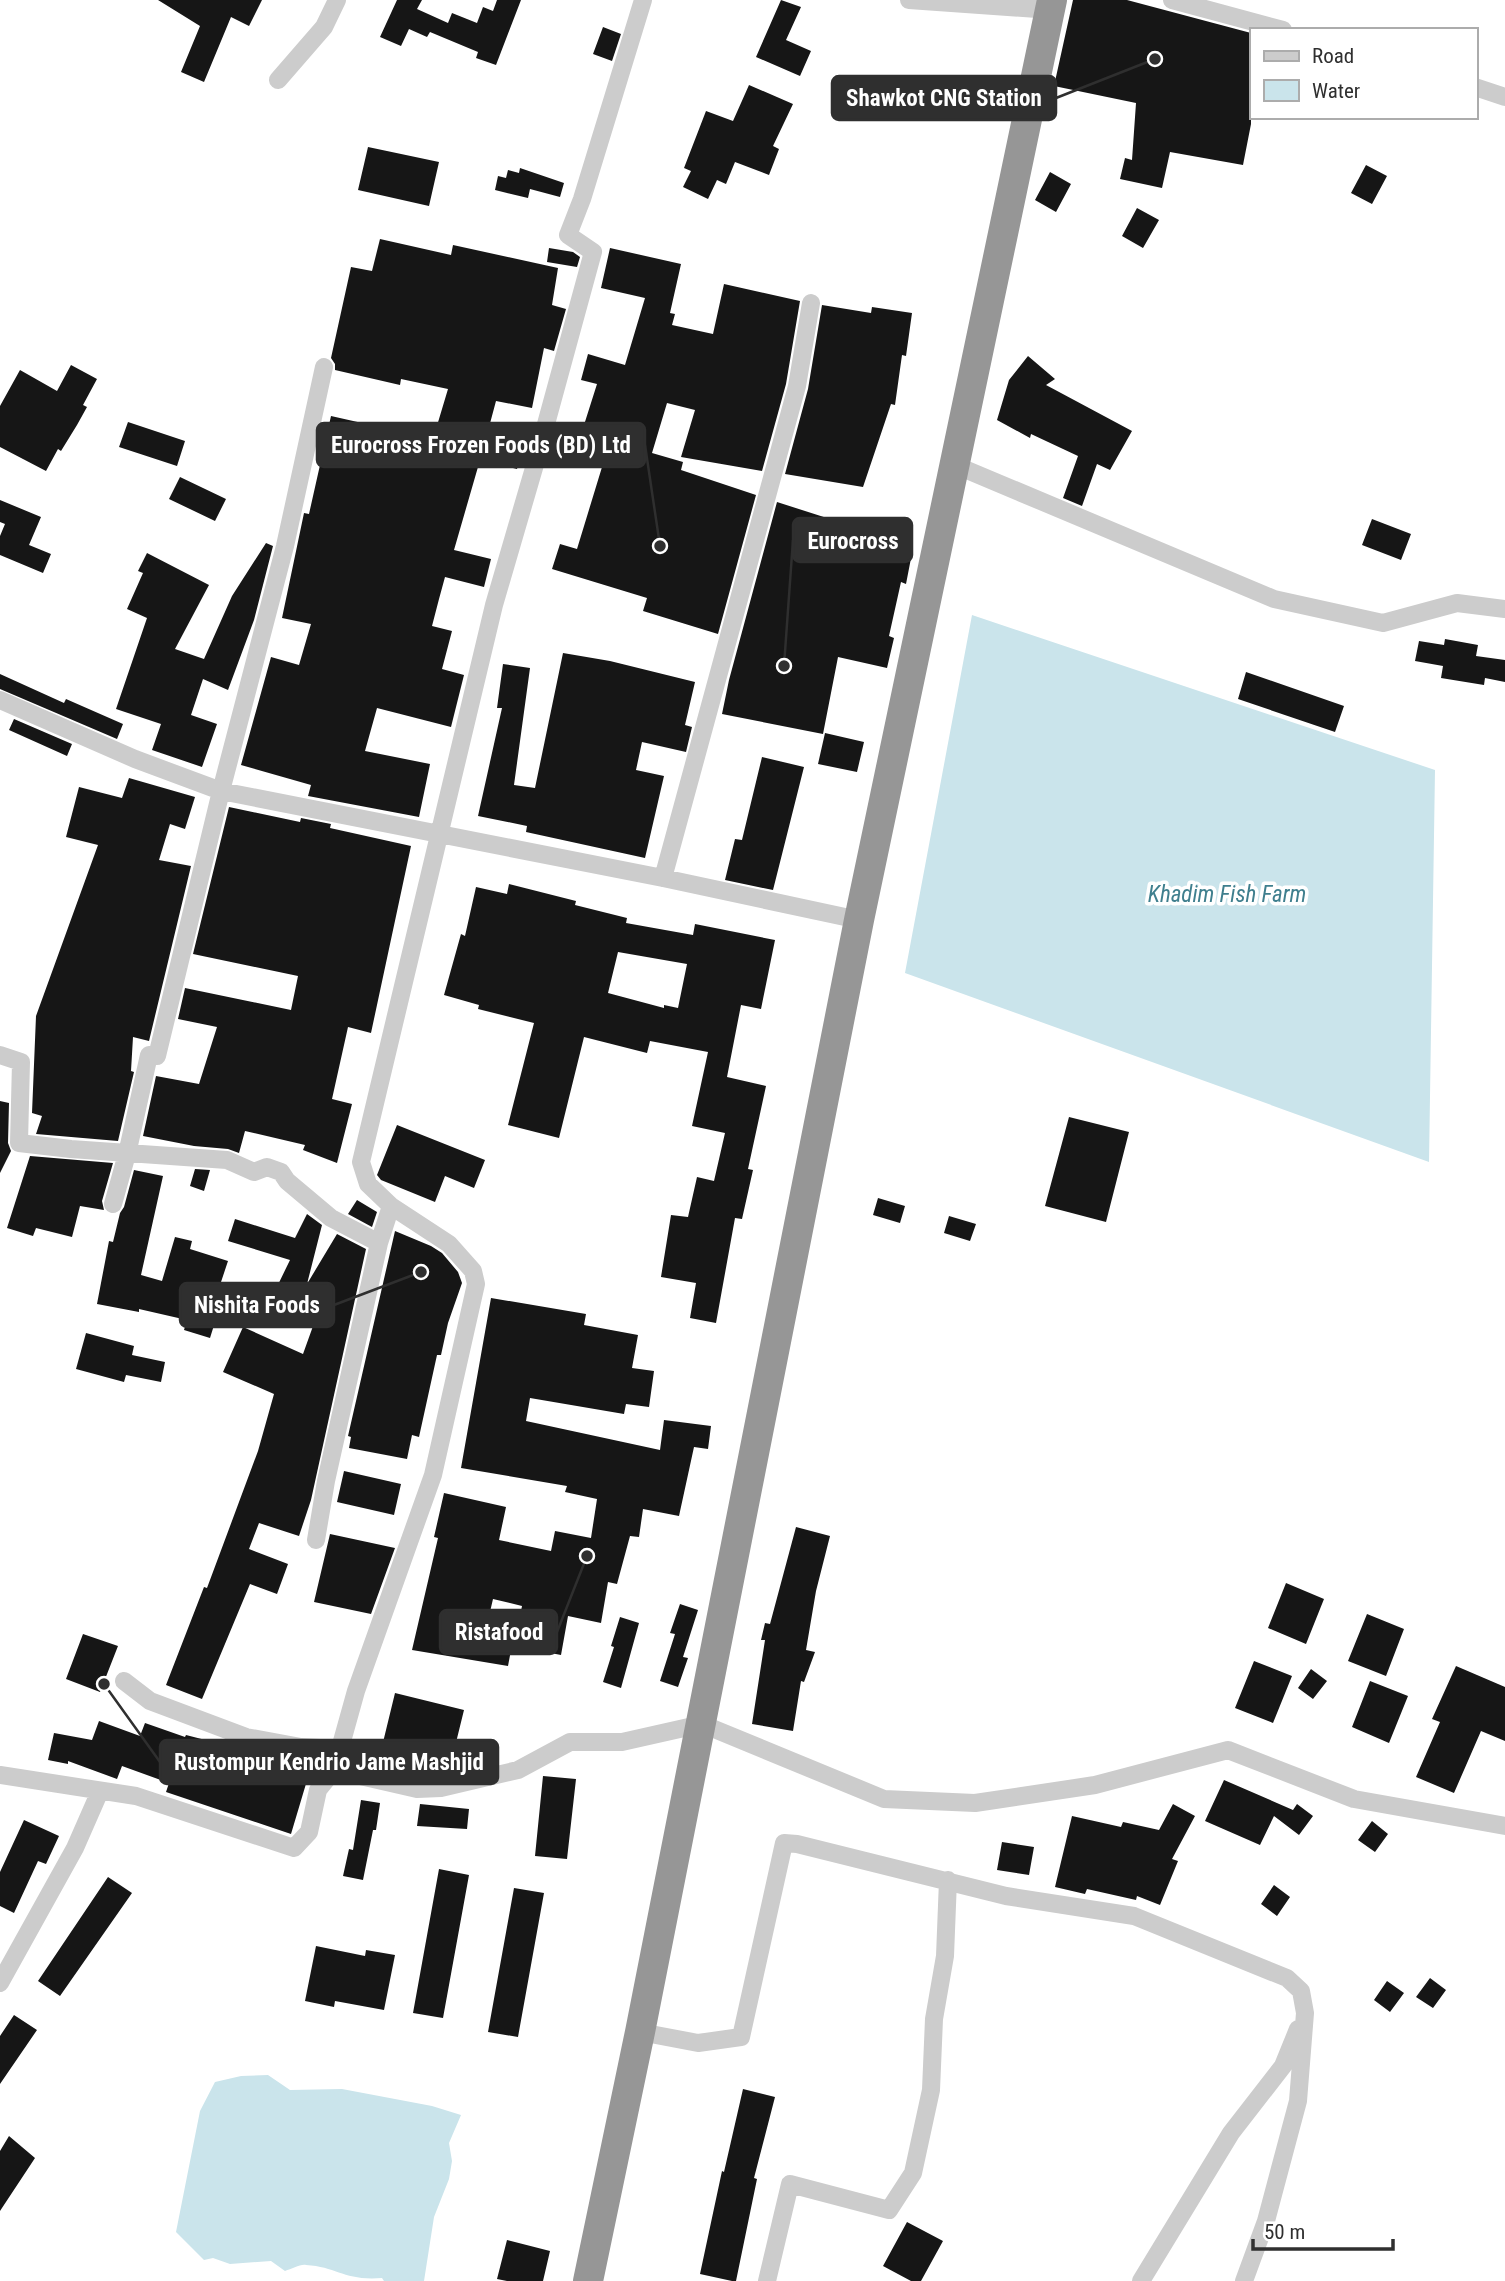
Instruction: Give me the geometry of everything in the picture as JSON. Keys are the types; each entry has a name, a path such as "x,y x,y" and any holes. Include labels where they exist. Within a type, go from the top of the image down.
{"highway":[{"path":"588,2281 702,1724 859,920 1051,5"}],"street":[{"path":"278,80 324,27 337,0"},
{"path":"0,1774 135,1796 294,1848 309,1832 318,1790 334,1770 356,1690 433,1475 476,1284 472,1271 449,1244 391,1206 368,1184 361,1162 494,605 593,251 568,235 582,199 643,0"},
{"path":"909,0 1051,5"},
{"path":"1172,0 1276,28"},
{"path":"1477,88 1505,97"},
{"path":"663,878 797,386 811,303"},
{"path":"113,1204 149,1055 157,1056 221,792 285,546 324,367"},
{"path":"955,465 1274,599 1382,623 1457,603 1505,609"},
{"path":"0,700 135,759 221,792 663,878 859,920"},
{"path":"0,1055 21,1062 19,1143 127,1154 228,1160 254,1172 267,1167 281,1172 287,1181 331,1217 379,1243"},
{"path":"316,1540 326,1481 379,1243 391,1206"},
{"path":"124,1681 150,1701 246,1737 301,1747 340,1749"},
{"path":"334,1770 418,1789 441,1788 518,1770 569,1742 622,1742 702,1724 884,1799 975,1802 1095,1785 1228,1750 1354,1799 1505,1826"},
{"path":"0,1983 75,1848 100,1791"},
{"path":"640,2032 698,2043 741,2037 784,1843 1006,1896 1134,1916 1287,1978 1301,1991 1305,2013 1298,2101 1266,2221 1244,2281"},
{"path":"767,2281 790,2184 889,2210 913,2173 931,2090 934,2018 945,1956 948,1880"},
{"path":"1142,2281 1231,2133 1283,2066 1305,2013"}],"water":[{"name":"Khadim Fish Farm","path":"972,615 1435,770 1429,1162 905,973"},
{"path":"268,2075 290,2090 342,2089 432,2106 461,2115 449,2143 452,2161 449,2179 434,2217 424,2281 359,2278 306,2265 285,2271 271,2261 230,2264 213,2258 204,2260 176,2232 200,2111 215,2082 241,2076"}],"building":[{"path":"158,0 262,0 249,26 231,17 204,82 181,72 200,26"},
{"path":"397,0 422,0 417,9 448,23 452,13 477,23 483,7 493,11 497,0 521,0 496,65 476,58 478,52 430,32 427,37 409,29 401,46 380,37"},
{"path":"781,0 801,7 786,40 811,51 800,76 756,57"},
{"path":"1073,0 1127,0 1250,33 1251,124 1243,165 1170,152 1162,188 1120,179 1125,158 1132,160 1136,103 1054,86"},
{"path":"603,27 621,34 612,61 593,54"},
{"path":"749,85 793,104 773,146 779,149 769,175 735,162 726,184 717,180 708,199 683,187 691,171 684,168 706,111 733,121"},
{"path":"368,147 439,162 429,206 358,190"},
{"path":"1366,165 1387,176 1372,204 1351,193"},
{"path":"520,168 564,183 560,197 530,189 528,198 495,190 498,176 506,178 508,170 519,173"},
{"path":"1050,172 1071,184 1056,212 1035,200"},
{"path":"1137,208 1159,220 1143,248 1122,236"},
{"path":"380,239 451,255 453,245 558,268 552,305 566,309 554,351 544,348 532,408 496,401 485,442 522,451 517,469 480,460 454,550 491,559 484,587 445,577 432,626 452,631 442,669 464,675 451,727 377,708 365,751 430,764 419,817 308,796 311,785 241,765 271,657 299,665 311,624 282,618 304,513 309,514 331,416 433,439 448,389 401,379 400,385 335,370 331,358 351,267 372,271"},
{"path":"549,248 573,252 580,257 577,267 547,262"},
{"path":"610,248 681,264 670,313 675,314 672,325 713,334 724,284 800,301 786,384 762,471 681,457 695,410 667,403 652,453 683,462 681,470 756,495 718,634 643,611 647,598 552,569 560,544 577,549 606,454 583,447 589,427 584,425 597,384 581,380 588,354 625,365 645,298 601,288"},
{"path":"822,305 871,313 872,307 912,313 906,356 902,355 895,405 891,404 863,487 785,474 808,389"},
{"path":"1028,356 1055,379 1046,385 1132,431 1110,470 1097,464 1082,506 1063,498 1078,456 1031,434 1030,438 997,420 1009,380"},
{"path":"71,365 97,379 83,405 87,407 46,471 0,447 0,406 20,370 57,391"},
{"path":"128,422 185,441 177,466 119,447"},
{"path":"180,477 226,499 215,521 169,499"},
{"path":"0,500 41,517 29,545 51,554 43,573 0,555 0,536 5,524 0,522"},
{"path":"777,502 855,527 852,540 912,553 906,584 901,582 889,636 894,638 887,668 838,657 823,734 722,714"},
{"path":"1372,519 1411,534 1401,560 1362,545"},
{"path":"266,543 273,546 254,620 228,690 203,679 191,715 217,724 202,767 152,750 161,724 116,709 147,618 127,609 143,573 138,571 147,553 209,585 175,649 204,659 232,596"},
{"path":"1445,639 1478,645 1476,656 1505,660 1505,682 1485,678 1484,685 1441,678 1443,666 1415,661 1419,641 1444,645"},
{"path":"563,653 610,661 695,682 685,725 692,727 686,752 642,742 636,770 664,776 645,858 526,832 527,826 478,816 502,708 497,708 503,664 530,668 514,785 535,788"},
{"path":"1246,672 1344,706 1335,732 1238,699"},
{"path":"0,674 64,703 66,699 123,724 117,739 0,689"},
{"path":"14,719 72,744 67,756 9,730"},
{"path":"825,733 864,742 857,772 818,764"},
{"path":"762,757 804,767 773,890 725,880 735,839 742,840"},
{"path":"129,778 195,797 185,829 170,824 159,860 191,866 149,1041 133,1037 131,1071 134,1072 118,1141 36,1134 42,1116 32,1113 36,1016 98,845 66,837 79,787 122,798"},
{"path":"229,807 300,822 301,818 331,824 330,828 411,846 371,1033 348,1027 332,1099 352,1104 337,1163 303,1150 305,1145 245,1131 239,1153 143,1136 156,1076 199,1084 217,1027 178,1019 185,988 291,1010 298,976 193,954"},
{"path":"509,884 576,901 575,905 627,918 626,923 693,935 695,924 775,940 761,1009 741,1005 727,1077 766,1086 748,1169 753,1170 742,1219 735,1218 716,1323 690,1318 696,1283 661,1277 671,1215 688,1217 697,1177 714,1181 725,1133 692,1126 708,1052 650,1041 647,1053 584,1037 559,1138 508,1125 534,1023 478,1009 479,1005 444,995 461,934 465,936 476,887 507,894","holes":["618,952 687,964 678,1008 664,1005 664,1008 608,993"]},
{"path":"0,1101 9,1103 8,1143 11,1151 0,1173"},
{"path":"1069,1117 1129,1132 1106,1222 1045,1206"},
{"path":"397,1125 485,1160 474,1188 445,1176 435,1202 381,1180 377,1175"},
{"path":"30,1156 113,1163 102,1201 104,1210 80,1206 72,1237 36,1228 33,1236 7,1228"},
{"path":"195,1169 210,1170 204,1191 190,1186"},
{"path":"134,1170 163,1176 141,1275 162,1281 175,1237 192,1241 190,1249 228,1261 219,1288 225,1290 210,1338 184,1330 187,1320 139,1309 139,1312 97,1304 109,1241 113,1242"},
{"path":"878,1198 905,1206 900,1223 873,1215"},
{"path":"357,1200 377,1212 372,1227 348,1214"},
{"path":"307,1214 322,1225 307,1284 337,1234 366,1249 311,1500 299,1536 259,1523 249,1549 288,1564 277,1594 250,1584 202,1699 166,1685 204,1587 207,1588 258,1451 274,1394 223,1372 243,1327 303,1354 317,1315 273,1295 290,1260 228,1241 235,1219 295,1238"},
{"path":"949,1216 976,1224 970,1241 944,1233"},
{"path":"395,1231 442,1253 458,1272 462,1283 448,1323 441,1355 437,1355 419,1437 412,1435 407,1459 349,1448 351,1437 348,1436"},
{"path":"491,1298 586,1314 584,1325 638,1335 632,1368 654,1371 649,1407 626,1404 624,1414 530,1398 526,1421 660,1450 664,1420 711,1426 708,1449 694,1447 679,1516 643,1509 639,1537 630,1536 617,1584 608,1582 601,1623 568,1616 561,1655 514,1646 522,1606 493,1599 486,1629 514,1634 508,1666 412,1650 438,1538 434,1537 444,1493 506,1507 499,1540 551,1551 555,1531 591,1538 597,1499 565,1492 567,1486 461,1468"},
{"path":"86,1333 134,1346 132,1355 165,1362 161,1382 126,1375 124,1382 76,1369"},
{"path":"344,1471 401,1484 394,1515 337,1502"},
{"path":"796,1527 830,1536 816,1591 806,1650 815,1652 804,1682 801,1681 793,1731 752,1724 765,1640 761,1640 765,1623 770,1624"},
{"path":"330,1534 395,1548 371,1614 314,1602"},
{"path":"1286,1583 1324,1599 1306,1644 1268,1628"},
{"path":"680,1604 698,1610 683,1657 688,1658 678,1687 660,1681 675,1634 670,1633"},
{"path":"1367,1614 1404,1629 1386,1676 1348,1661"},
{"path":"620,1617 639,1623 621,1688 603,1682"},
{"path":"83,1634 118,1646 100,1692 66,1679"},
{"path":"1254,1661 1292,1676 1273,1723 1235,1708"},
{"path":"1456,1666 1505,1687 1505,1741 1481,1731 1454,1793 1416,1777 1440,1722 1432,1719"},
{"path":"1311,1669 1327,1681 1313,1699 1298,1688"},
{"path":"1370,1681 1408,1696 1389,1743 1352,1727"},
{"path":"395,1693 464,1710 448,1775 421,1777 377,1767"},
{"path":"99,1721 140,1736 145,1723 185,1737 186,1735 311,1767 291,1834 166,1792 169,1783 122,1766 117,1779 68,1761 68,1764 48,1760 54,1733 92,1740"},
{"path":"543,1776 576,1779 567,1859 535,1856"},
{"path":"1224,1780 1293,1810 1297,1804 1313,1816 1299,1835 1274,1816 1260,1845 1205,1821"},
{"path":"361,1800 380,1803 363,1880 343,1876 349,1849 353,1850"},
{"path":"420,1804 469,1809 467,1829 417,1826"},
{"path":"1173,1804 1195,1816 1172,1859 1178,1861 1160,1905 1137,1896 1136,1900 1087,1889 1085,1894 1055,1887 1072,1816 1121,1827 1123,1822 1159,1830"},
{"path":"24,1820 59,1836 46,1864 38,1861 14,1913 0,1906 0,1872"},
{"path":"1372,1821 1388,1834 1375,1852 1358,1840"},
{"path":"1002,1842 1034,1847 1029,1875 997,1870"},
{"path":"439,1869 469,1875 443,2018 413,2013"},
{"path":"108,1877 132,1893 60,1996 38,1981"},
{"path":"1274,1885 1290,1897 1277,1916 1261,1904"},
{"path":"514,1888 544,1893 518,2037 488,2032"},
{"path":"316,1946 365,1956 366,1950 395,1955 384,2010 335,2001 334,2007 305,2001"},
{"path":"1430,1978 1446,1990 1433,2008 1416,1997"},
{"path":"1387,1981 1404,1993 1390,2012 1374,2000"},
{"path":"14,2015 37,2030 0,2084 0,2036"},
{"path":"743,2089 775,2097 754,2178 757,2179 736,2281 732,2281 700,2274"},
{"path":"9,2136 35,2158 0,2211 0,2151"},
{"path":"907,2222 943,2241 921,2281 911,2281 883,2266"},
{"path":"507,2240 550,2251 543,2281 497,2279"}],"place":[{"name":"Shawkot CNG Station","path":"1155,59"},
{"name":"Eurocross Frozen Foods (BD) Ltd","path":"660,546"},
{"name":"Eurocross","path":"784,666"},
{"name":"Nishita Foods","path":"421,1272"},
{"name":"Ristafood","path":"587,1556"},
{"name":"Rustompur Kendrio Jame Mashjid","path":"104,1684"}]}
